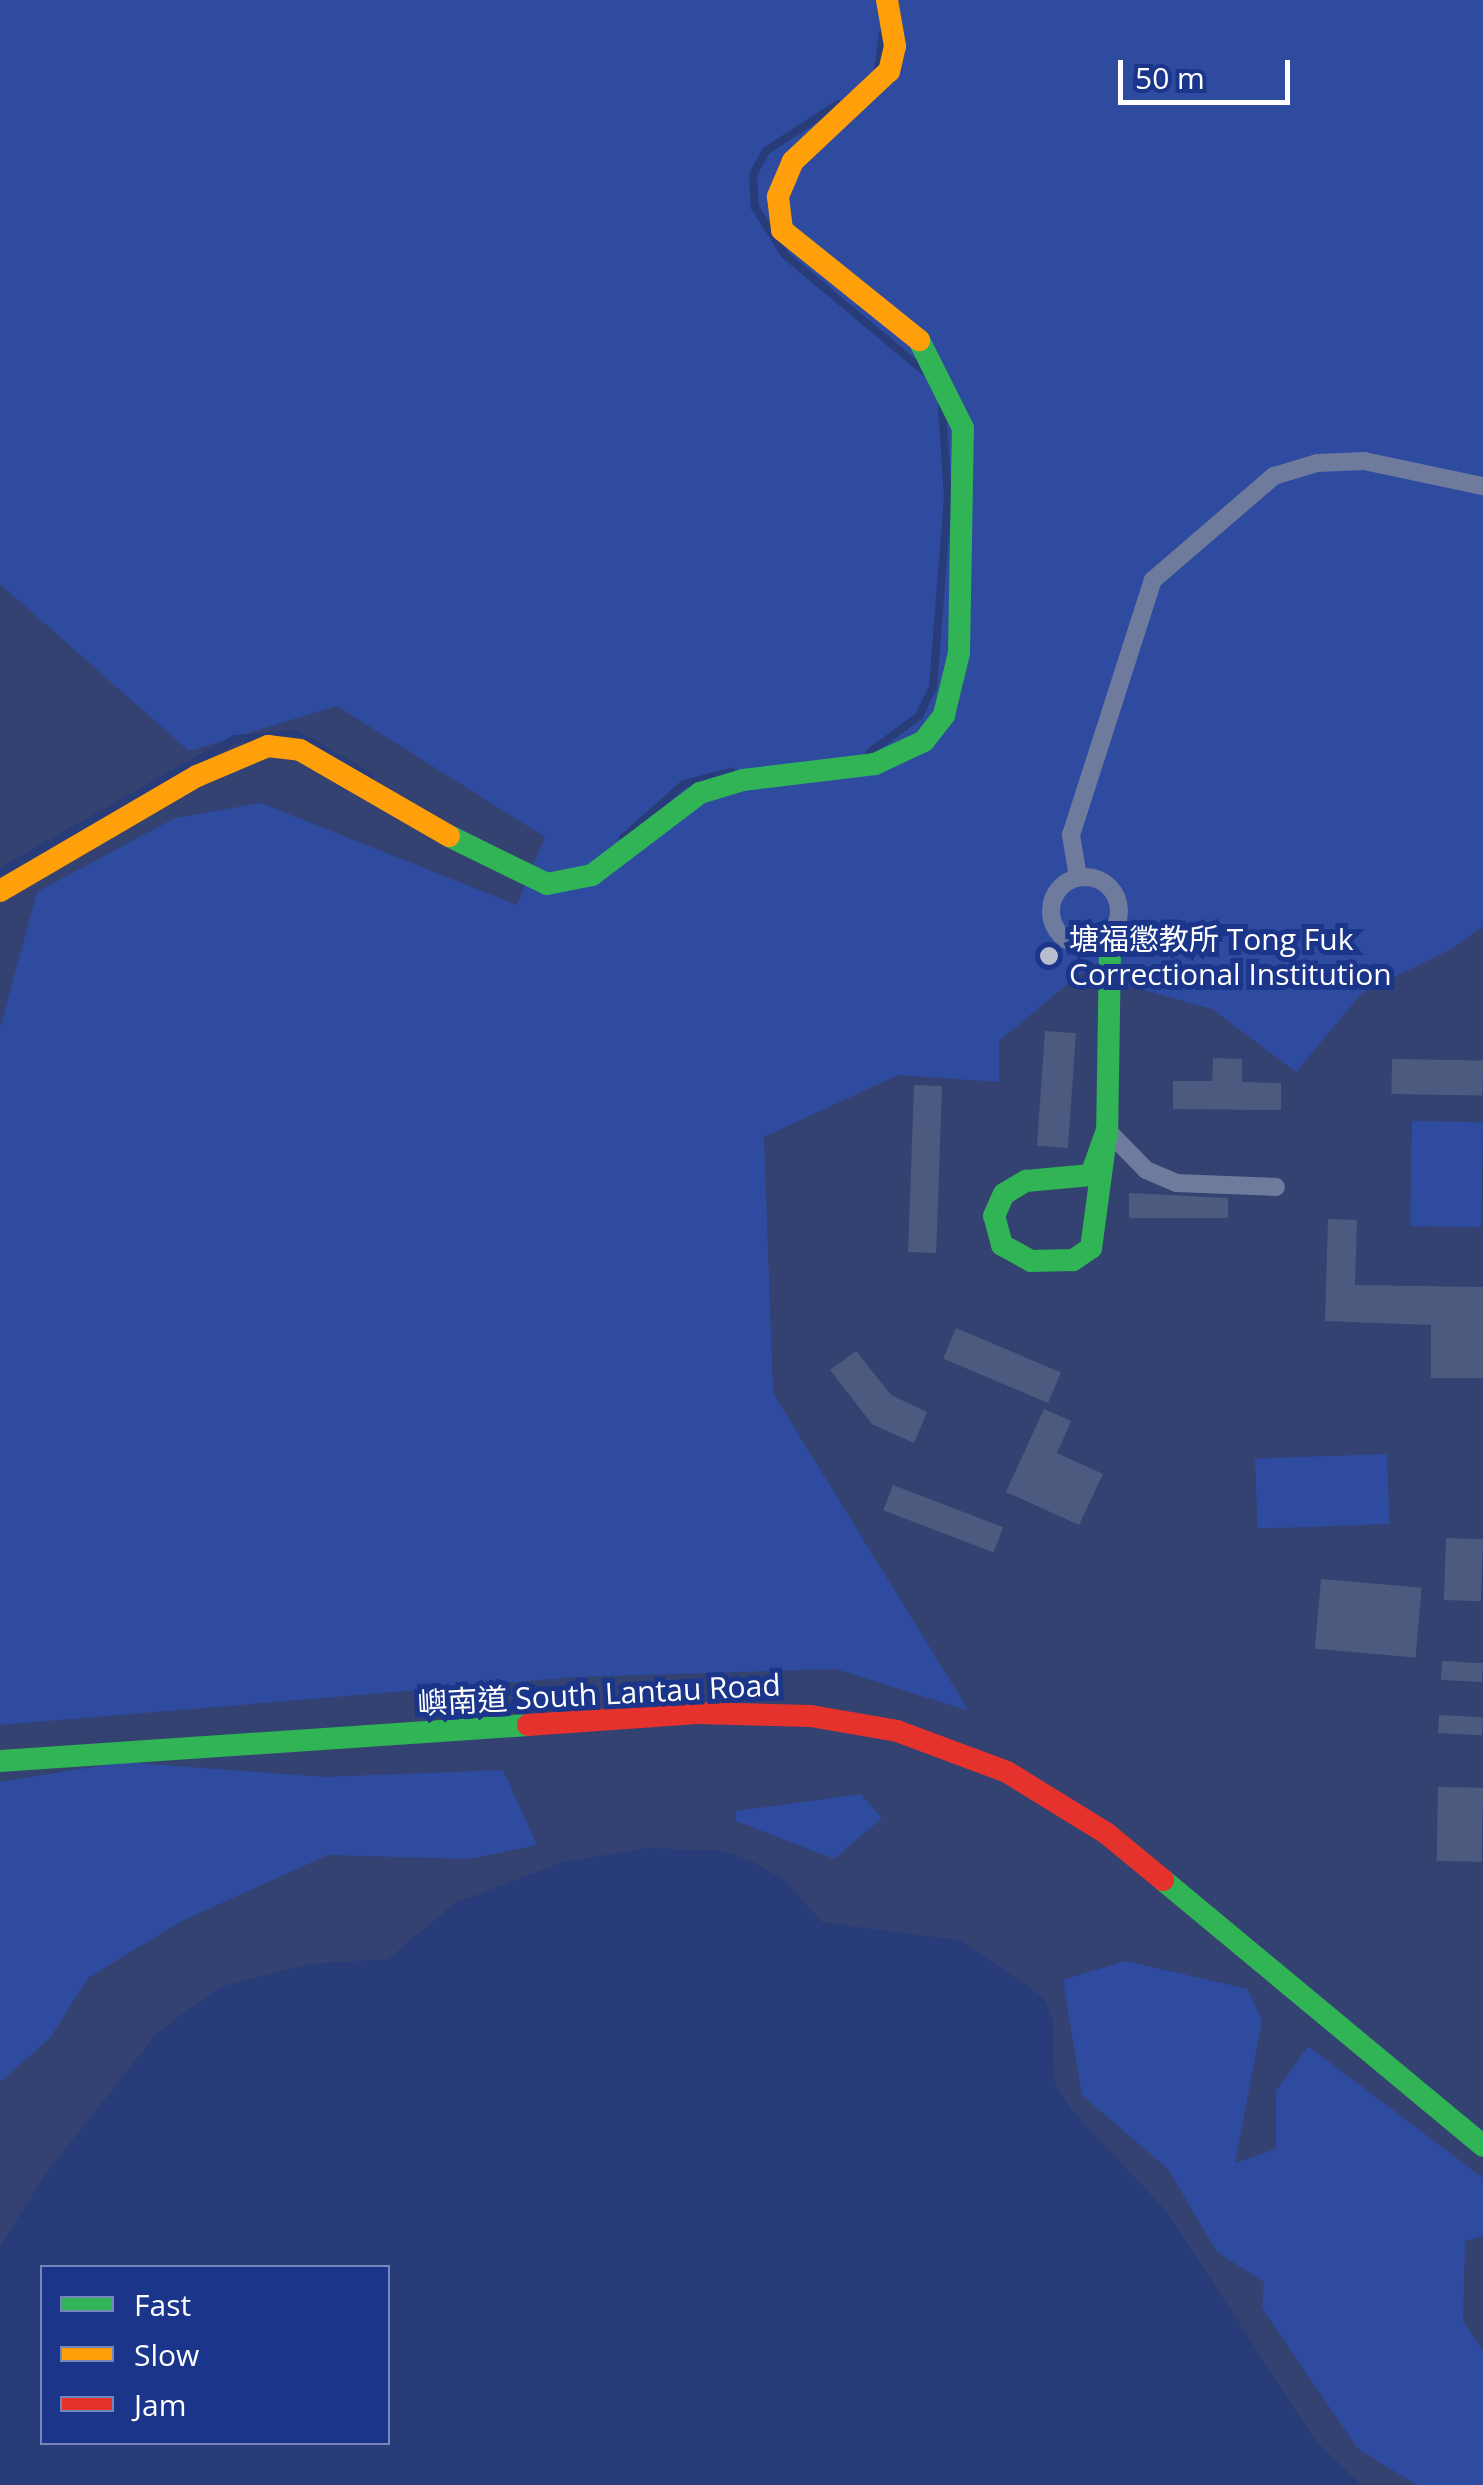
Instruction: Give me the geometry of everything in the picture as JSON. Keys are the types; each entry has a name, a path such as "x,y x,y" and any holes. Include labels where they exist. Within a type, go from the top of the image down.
{"street":[{"path":"0,891 196,776 268,746 300,750 508,870 547,884 592,875 700,793 743,780 875,764 924,741 944,715 959,653 963,428 927,348 897,316 782,230 778,197 793,161 888,71 895,46 887,0"},
{"path":"1078,877 1071,834 1153,580 1274,476 1303,468 1364,461 1483,486"},
{"path":"1078,877 1108,884 1119,902 1118,924 1104,940 1074,943 1052,922 1058,890 1078,877"},
{"path":"1104,940 1110,948 1107,1130 1091,1248 1051,1264 1002,1245 994,1216 1004,1194 1026,1181 1091,1175 1107,1130"},
{"path":"1107,1130 1146,1170 1176,1183 1276,1187"},
{"name":"嶼南道 South Lantau Road","path":"0,1761 734,1712 811,1716 897,1731 1007,1772 1106,1833 1483,2146"}],"shaded area":[{"path":"0,0 1483,0 1483,926 1453,948 1362,993 1296,1072 1212,1009 1081,973 999,1041 999,1082 898,1075 764,1137 773,1393 969,1711 836,1669 576,1677 0,1725 0,1028 37,892 175,818 261,803 517,905 545,837 337,706 189,751 0,584"},
{"path":"1412,1121 1483,1122 1481,1227 1410,1226"},
{"path":"1387,1454 1389,1524 1258,1529 1255,1459"},
{"path":"124,1762 324,1777 503,1770 537,1845 470,1859 328,1855 180,1922 88,1978 50,2038 0,2082 0,1782"},
{"path":"861,1794 882,1818 834,1859 736,1821 736,1811"},
{"path":"649,1848 725,1851 785,1880 822,1922 963,1941 1044,1998 1053,2020 1054,2081 1071,2109 1167,2212 1316,2441 1361,2485 0,2485 0,2246 50,2168 158,2032 220,1987 310,1964 388,1959 455,1903 562,1862"},
{"path":"1125,1961 1248,1989 1262,2021 1235,2163 1276,2149 1276,2091 1308,2046 1483,2178 1483,2236 1465,2241 1463,2321 1483,2351 1483,2485 1417,2485 1358,2449 1262,2308 1264,2282 1217,2252 1168,2169 1082,2095 1063,1980"}],"building":[{"path":"1045,1031 1076,1033 1068,1148 1037,1146"},
{"path":"1213,1058 1242,1059 1242,1082 1281,1083 1281,1110 1173,1109 1173,1081 1212,1081"},
{"path":"1392,1059 1483,1061 1482,1096 1391,1094"},
{"path":"914,1085 942,1086 936,1253 908,1252"},
{"path":"1129,1193 1228,1198 1228,1218 1129,1218"},
{"path":"1328,1219 1357,1220 1355,1285 1483,1287 1483,1378 1431,1378 1431,1325 1325,1321"},
{"path":"956,1328 1061,1373 1048,1403 943,1358"},
{"path":"856,1351 891,1395 927,1412 914,1443 872,1424 830,1370"},
{"path":"1044,1409 1071,1421 1057,1453 1103,1474 1079,1525 1006,1492"},
{"path":"893,1485 1003,1527 993,1552 883,1510"},
{"path":"1446,1538 1483,1539 1481,1601 1444,1600"},
{"path":"1321,1579 1422,1588 1416,1658 1315,1649"},
{"path":"1442,1661 1483,1663 1482,1682 1441,1680"},
{"path":"1439,1715 1483,1717 1482,1735 1438,1733"},
{"path":"1438,1787 1483,1788 1482,1862 1437,1861"}],"waterway":[{"path":"878,69 883,33"},
{"path":"838,104 766,151 753,174 755,207 785,255 925,372"},
{"path":"869,753 919,716 933,687 948,498 942,407"},
{"path":"0,872 235,739 296,734 371,777"},
{"path":"623,838 684,784 731,772"}],"traffic: fast":[{"path":"449,836 547,884 592,875 700,793 743,780 875,764 924,741 944,715 959,653 963,428 919,340"},
{"path":"1104,940 1110,948 1107,1130 1091,1248 1073,1260 1031,1261 1002,1245 994,1216 1004,1194 1026,1181 1091,1175 1107,1130"},
{"path":"0,1761 528,1725"},
{"path":"1163,1880 1483,2146"}],"traffic: slow":[{"path":"887,0 895,46 889,71 793,161 778,197 782,230 919,340"},
{"path":"0,891 197,776 268,746 300,750 449,836"}],"traffic: jam":[{"path":"528,1725 697,1713 811,1716 897,1731 1007,1772 1106,1833 1163,1880"}],"place":[{"name":"塘福懲教所 Tong Fuk Correctional Institution","path":"1049,956"}]}
